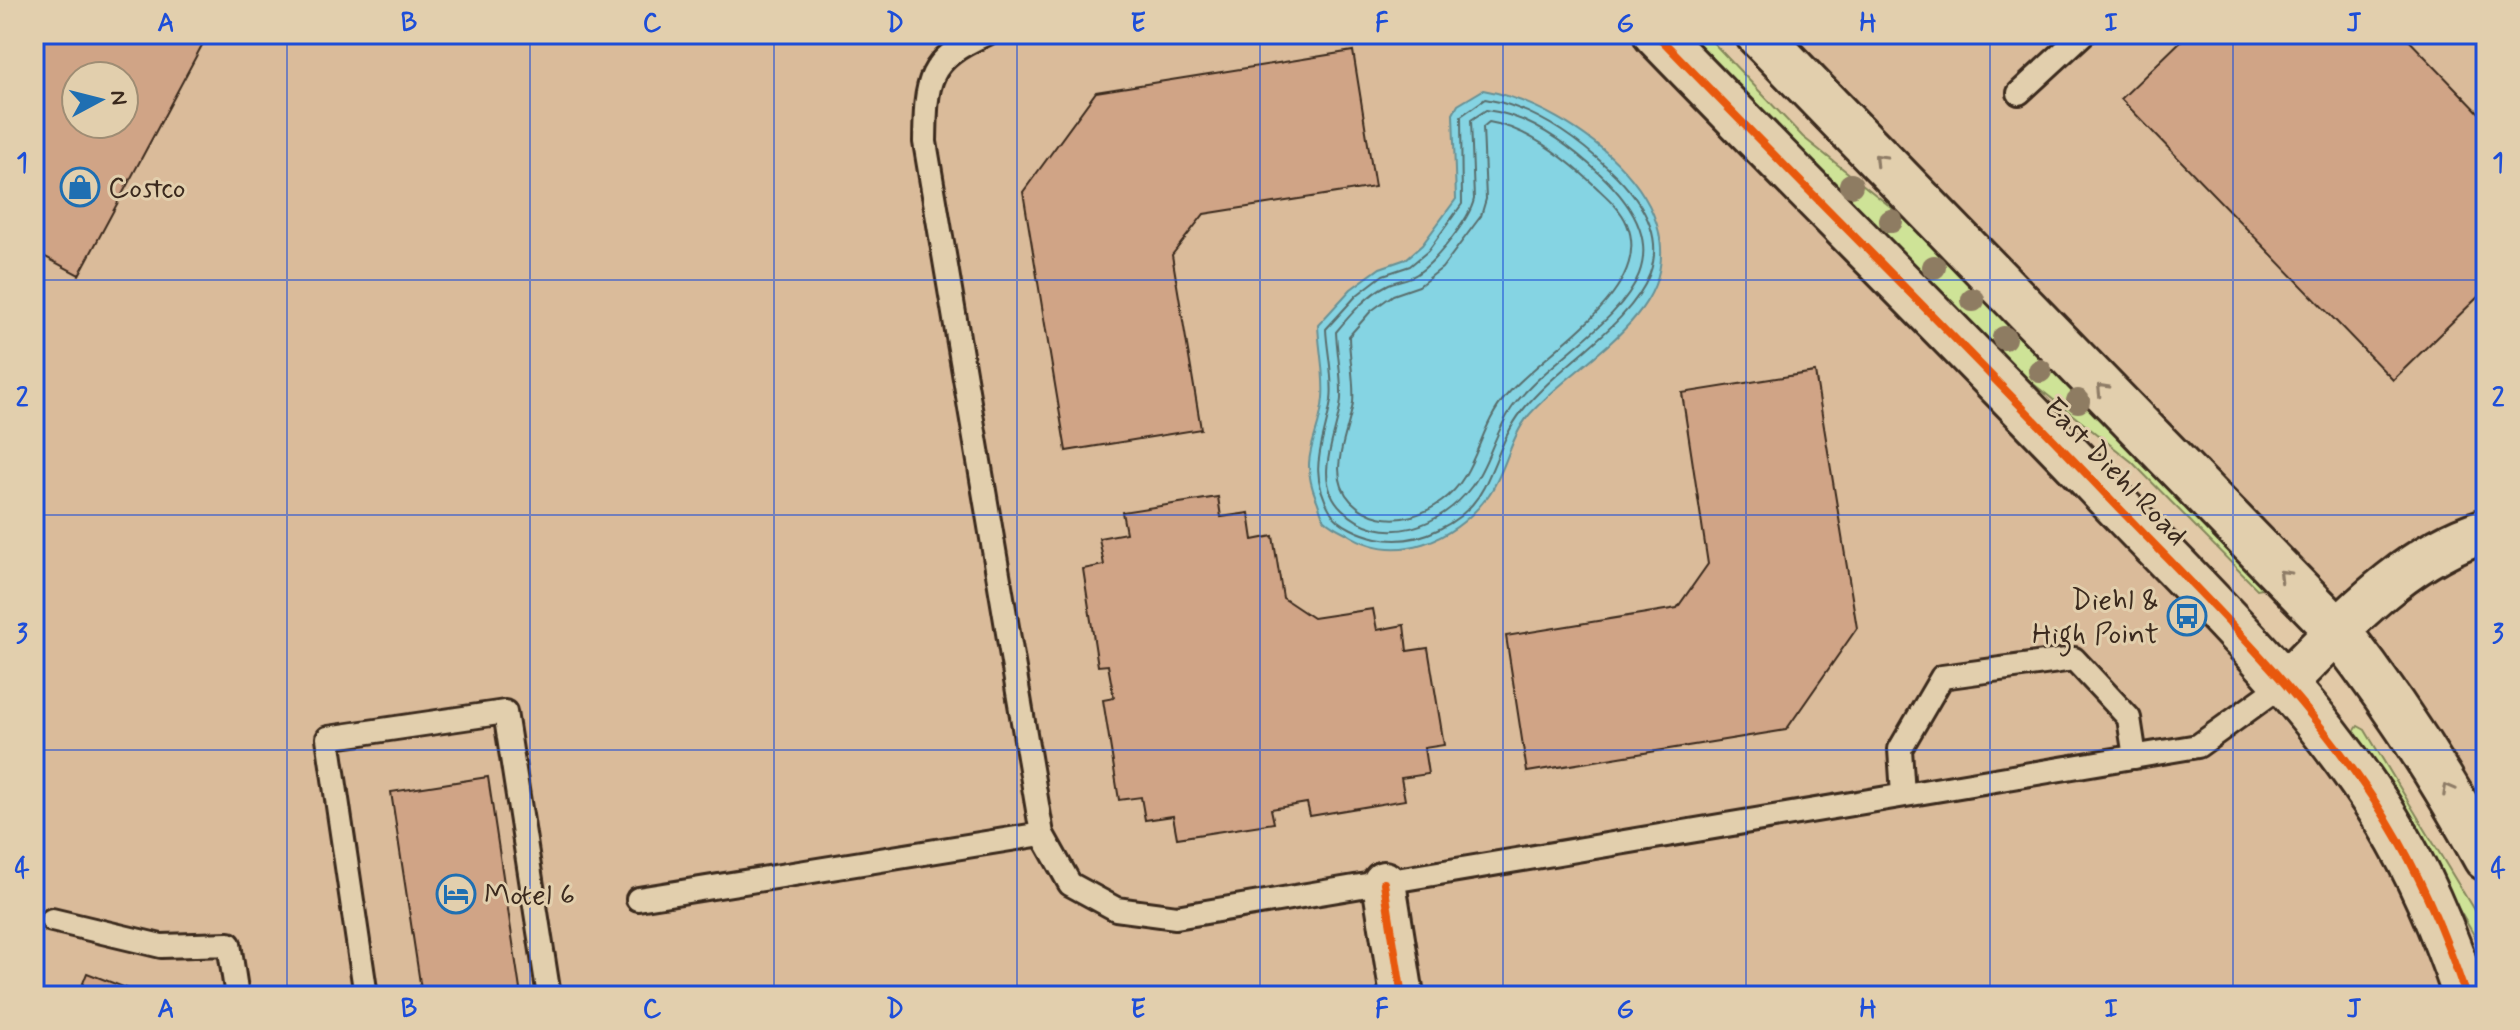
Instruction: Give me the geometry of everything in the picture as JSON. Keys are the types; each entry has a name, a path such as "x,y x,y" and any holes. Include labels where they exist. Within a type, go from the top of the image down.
{"street":[{"name":"East Diehl Road","path":"1656,34 1989,373 2285,683 2338,748 2388,823 2449,946 2466,996"},
{"name":"East Diehl Road","path":"1758,34 2338,631 2394,704 2443,779 2486,858"},
{"path":"2285,683 2400,573 2437,551 2486,530"},
{"path":"1384,883 1402,996"}],"lane":[{"path":"986,34 965,43 936,65 926,96 925,142 1042,834 1070,884 1116,909 1176,917 2198,746 2285,683"},
{"path":"2019,93 2083,34"},
{"path":"1903,795 1900,749 1942,677 2074,659 2129,718 2135,757"},
{"path":"366,996 328,738 505,712 549,996"},
{"path":"638,899 1042,834"},
{"path":"52,920 161,946 229,944 237,996"}],"shaded area":[{"path":"34,34 1628,34 2217,639 2343,796 2388,868 2418,927 2444,996 34,996"},
{"path":"1789,34 2486,34 2486,812 2399,675 2318,582"}],"green space":[{"path":"1689,34 1705,34 1803,137 1926,235 2263,582 2263,588 2257,589 2132,462 2003,360"},
{"path":"2358,726 2365,730 2486,930 2486,955 2353,733"}],"water":[{"path":"1483,90 1519,100 1557,118 1594,142 1625,171 1648,204 1660,240 1657,278 1636,316 1624,329 1529,415 1517,434 1494,487 1474,512 1441,536 1423,544 1404,548 1365,543 1327,522 1311,483 1310,458 1323,389 1318,325 1351,289 1380,268 1406,259 1422,245 1456,199 1453,114 1458,105"}],"building":[{"name":"Costco","path":"34,34 208,34 79,275 34,251"},
{"path":"2188,34 2403,34 2486,120 2486,289 2393,380 2121,99"},
{"path":"1353,51 1375,187 1204,214 1172,255 1201,429 1066,451 1023,192 1096,92"},
{"path":"1815,372 1857,628 1786,730 1527,772 1506,636 1677,608 1708,564 1682,393"},
{"path":"1218,497 1221,517 1249,513 1253,540 1273,536 1283,598 1313,618 1373,609 1377,630 1404,625 1407,651 1428,648 1444,745 1424,748 1428,774 1401,778 1405,800 1310,816 1307,803 1271,809 1274,823 1177,838 1173,816 1145,820 1141,797 1119,800 1103,700 1114,698 1108,665 1098,666 1083,569 1104,565 1099,538 1126,533 1122,512"},
{"name":"Motel 6","path":"488,777 521,996 422,996 391,792"},
{"path":"87,973 134,991 132,996 78,996"}],"cycle path":[{"path":"1656,34 2042,428 2289,688 2357,775 2388,822 2432,907 2466,996"},
{"path":"1384,883 1402,996"}],"place":[{"name":"Costco","path":"80,187"},
{"name":"Diehl & High Point","path":"2187,616"},
{"name":"Motel 6","path":"456,894"}]}
